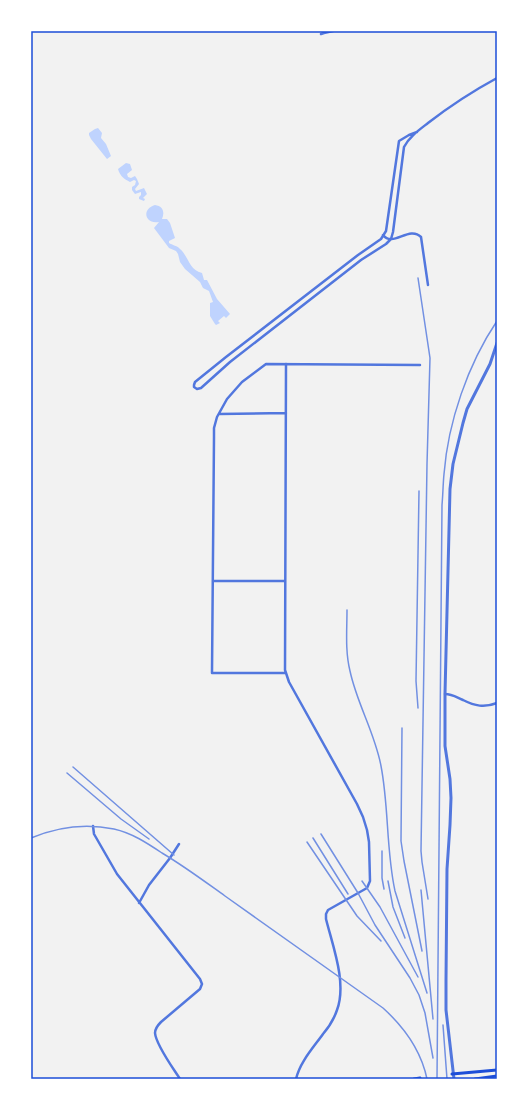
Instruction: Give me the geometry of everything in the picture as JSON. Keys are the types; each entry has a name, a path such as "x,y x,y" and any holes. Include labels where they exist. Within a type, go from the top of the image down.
{"main road":[{"path":"452,1074 497,1070"},
{"path":"475,1079 497,1076"},
{"path":"414,1079 420,1078"}],"street":[{"path":"321,34 324,32 333,31"},
{"path":"386,244 393,232 404,147 410,138 471,92 497,78"},
{"path":"395,238 361,260 230,362 201,388 197,389 194,387 195,382 226,357 358,255 381,239 386,231 399,144 401,139 416,132"},
{"path":"383,235 385,238 390,239 411,233 421,237 428,285"},
{"path":"454,1079 446,1010 447,869 451,798 445,746 444,694 450,490 453,464 467,409 490,364 497,343"},
{"path":"286,673 212,673 214,428 219,414 227,399 242,382 266,364 420,365"},
{"path":"286,364 286,673 289,682 363,817 368,830 370,881 367,888 328,910 326,914 340,982 340,1002 334,1018 302,1064 297,1073 296,1079"},
{"path":"219,414 286,413"},
{"path":"213,581 285,581"},
{"path":"444,694 454,695 472,704 480,706 497,703"},
{"path":"93,826 94,834 110,863 202,984 198,991 160,1022 155,1032 157,1042 180,1079"},
{"path":"140,903 149,885 179,844"}],"water":[{"path":"98,128 102,133 101,138 106,144 111,156 107,159 89,135 89,133"},
{"path":"126,163 130,164 132,170 127,174 128,177 131,178 135,176 139,184 135,189 136,191 144,188 147,194 143,198 145,199 144,201 139,199 141,192 135,194 132,190 132,187 135,185 136,181 134,180 130,182 120,174 118,169"},
{"path":"155,205 163,210 162,219 167,219 170,223 175,238 169,241 169,243 179,248 194,269 202,273 204,280 207,280 217,299 230,314 226,318 224,316 218,321 220,323 216,325 210,316 210,303 213,302 209,291 203,288 200,282 185,269 180,262 176,251 169,248 154,228 159,222 150,221 146,216 148,210"}],"railway":[{"path":"418,278 430,358 421,851 428,899"},
{"path":"437,1079 442,505 444,478 446,454 450,434 461,394 477,356 497,321"},
{"path":"418,708 416,681 419,491"},
{"path":"347,610 348,663 357,695 375,742 381,766 384,781 390,860 395,891 427,993"},
{"path":"402,728 401,841 422,951"},
{"path":"73,767 174,855"},
{"path":"67,773 121,819 149,839"},
{"path":"31,838 51,831 71,827 92,826 121,831 145,842 194,874 383,1008 391,1015 411,1040 421,1058 427,1079"},
{"path":"321,834 419,995 425,1013 433,1058"},
{"path":"313,838 348,894"},
{"path":"307,842 357,916 381,941"},
{"path":"382,851 382,878 384,889"},
{"path":"362,881 380,907 418,977"},
{"path":"388,881 393,907 405,938"},
{"path":"421,890 433,1019"},
{"path":"443,1025 447,1079"}]}
